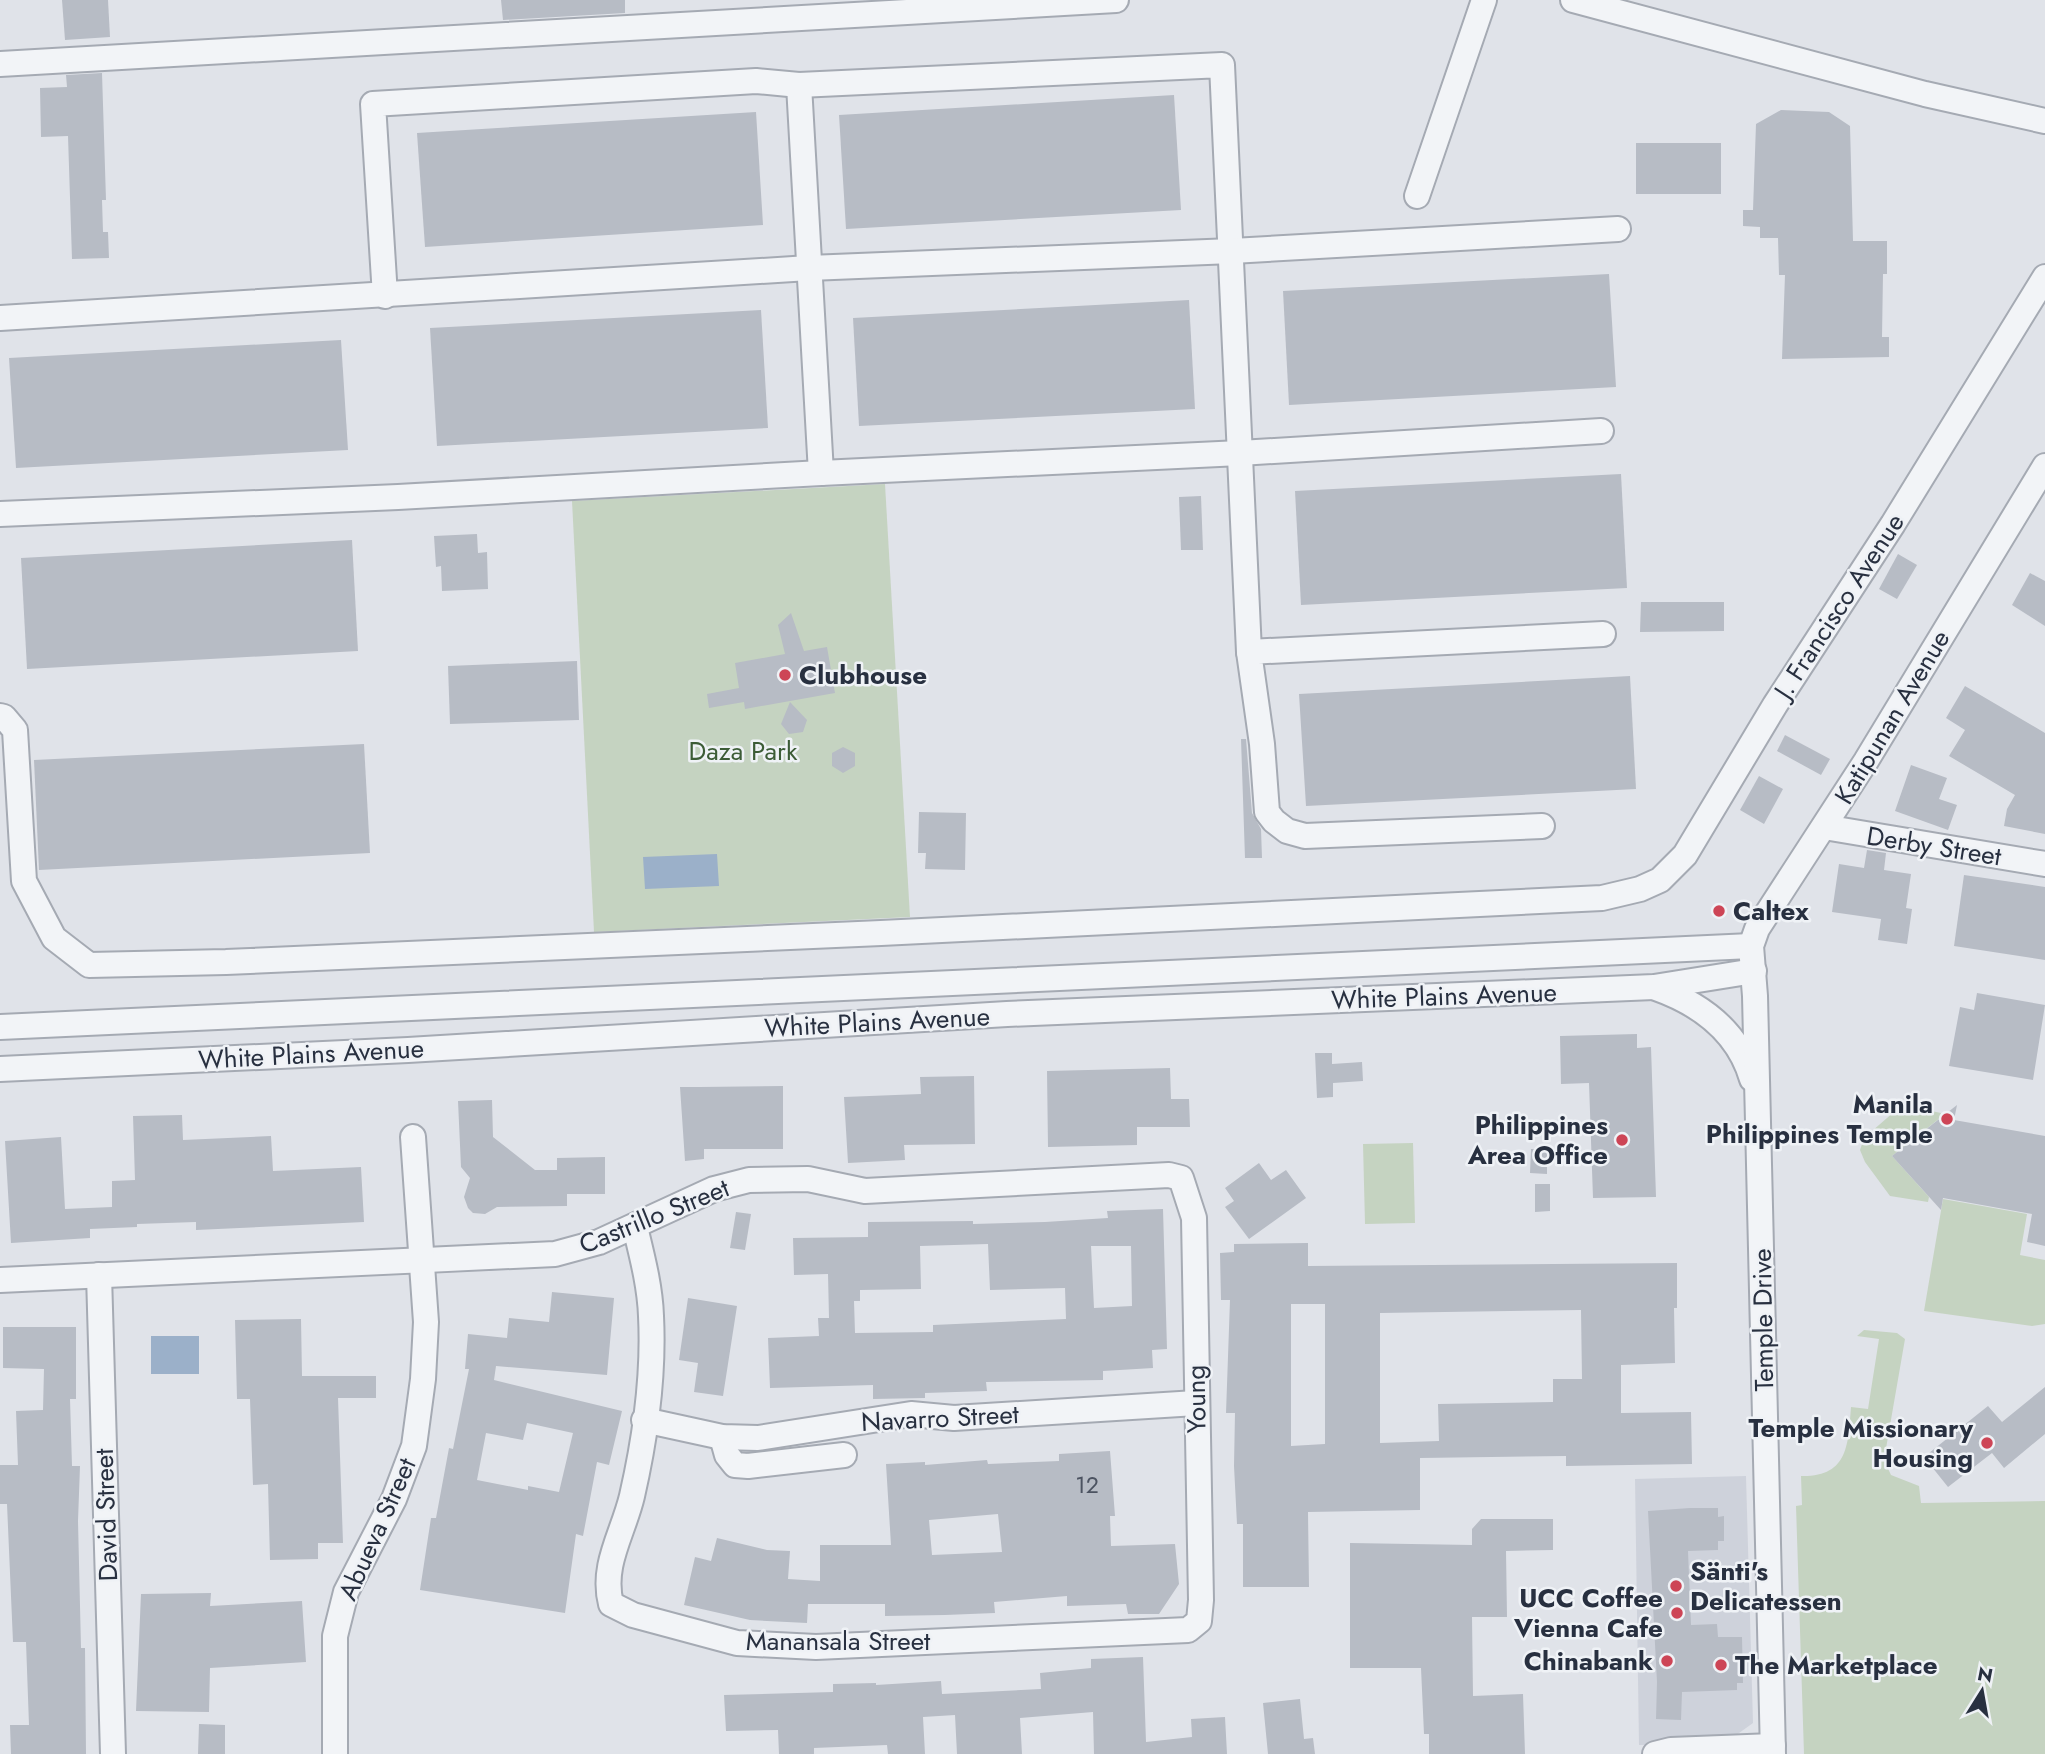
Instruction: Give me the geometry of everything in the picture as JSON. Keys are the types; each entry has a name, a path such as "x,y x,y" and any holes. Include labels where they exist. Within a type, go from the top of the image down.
{"street":[{"path":"0,64 1116,0"},
{"path":"1417,196 1484,0"},
{"path":"1573,0 1925,94 2045,121"},
{"path":"385,296 373,104 756,81 799,85 1222,65 1249,653 1262,744 1267,812 1287,831 1305,836 1542,825"},
{"path":"799,85 821,472"},
{"path":"0,318 809,268 1232,251 1618,229"},
{"name":"J. Francisco Avenue","path":"0,716 15,730 24,881 54,938 89,965 226,962 770,938 1602,898 1640,889 1660,880 1685,855 1775,705 1893,524 2045,277"},
{"path":"0,514 398,497 821,472 1240,453 1601,431"},
{"name":"Katipunan Avenue","path":"1751,946 1757,929 1824,827 2045,466"},
{"path":"1249,653 1603,634"},
{"name":"Derby Street","path":"1824,827 2045,864"},
{"path":"1751,946 1754,971"},
{"name":"White Plains Avenue","path":"0,1027 1751,946"},
{"name":"White Plains Avenue","path":"0,1069 408,1050 1007,1014 1654,987 1754,971"},
{"name":"Temple Drive","path":"1754,971 1773,1750"},
{"path":"1005,979 1007,1014"},
{"path":"1654,987 1684,998 1719,1023 1748,1065 1758,1100"},
{"name":"Abueva Street","path":"335,1754 335,1636 346,1592 394,1499 414,1446 423,1379 426,1322 413,1137"},
{"name":"Castrillo Street","path":"0,1280 555,1254 599,1242 714,1189 749,1180 808,1179 865,1191 1169,1175 1181,1178"},
{"name":"Young","path":"1181,1178 1194,1217 1201,1600 1199,1621"},
{"name":"Manansala Street","path":"635,1227 645,1267 651,1315 650,1368 645,1420 631,1498 609,1564 607,1588 611,1604 633,1615 737,1643 816,1647 1188,1630 1199,1621"},
{"name":"David Street","path":"99,1275 113,1754"},
{"name":"Navarro Street","path":"645,1420 722,1437 758,1438 911,1414 954,1419 1196,1403"},
{"path":"722,1437 727,1455 735,1465 748,1466 844,1455"},
{"path":"1655,1754 1671,1749 1688,1752 1773,1750"}],"shaded area":[{"path":"1746,1476 1753,1723 1725,1743 1639,1745 1635,1479"}],"green space":[{"name":"Daza Park","path":"885,484 910,917 594,932 572,501"},
{"path":"1902,1105 1941,1113 1940,1118 1892,1156 1929,1197 1928,1202 1890,1196 1865,1162 1860,1150 1864,1138"},
{"path":"1413,1143 1415,1223 1365,1224 1363,1144"},
{"path":"1943,1199 2027,1214 2020,1255 2045,1260 2045,1324 2032,1326 1924,1311"},
{"path":"1864,1330 1897,1333 1905,1339 1884,1460 1891,1475 1919,1486 1921,1503 2045,1501 2045,1754 1804,1754 1796,1506 1802,1505 1801,1476 1829,1471 1843,1456 1849,1434 1851,1407 1868,1409 1879,1339 1857,1336"}],"water":[{"path":"717,854 719,886 645,889 643,857"},
{"path":"151,1336 199,1336 199,1374 151,1374"}],"building":[{"path":"62,0 108,0 110,37 65,40"},
{"path":"501,0 625,0 625,13 503,20"},
{"path":"102,73 106,200 102,200 103,232 108,232 109,258 72,259 68,136 41,137 40,88 67,87 66,75"},
{"path":"1174,95 1181,210 846,229 839,115"},
{"path":"1781,110 1829,112 1850,126 1853,241 1887,241 1887,274 1883,274 1882,337 1889,337 1889,357 1782,359 1785,275 1779,275 1778,238 1760,238 1760,227 1743,226 1743,210 1753,210 1756,124"},
{"path":"756,112 763,225 425,247 417,133"},
{"path":"1636,143 1721,143 1721,194 1636,194"},
{"path":"1609,274 1616,387 1289,405 1283,291"},
{"path":"1189,300 1195,409 859,426 853,318"},
{"path":"761,310 768,428 437,446 430,328"},
{"path":"341,340 348,450 16,468 9,358"},
{"path":"1621,474 1627,588 1301,605 1295,491"},
{"path":"1201,496 1203,550 1181,550 1179,497"},
{"path":"477,534 478,553 487,552 488,589 442,591 441,566 436,567 434,536"},
{"path":"352,540 358,651 27,669 21,558"},
{"path":"1898,554 1917,565 1897,599 1879,589"},
{"path":"2030,573 2045,581 2045,626 2012,605"},
{"path":"1641,602 1724,602 1724,631 1640,632"},
{"name":"Clubhouse","path":"791,613 804,651 827,647 835,693 745,709 744,702 709,708 707,694 739,688 735,663 785,654 778,625"},
{"path":"577,661 579,720 450,724 448,666"},
{"path":"1630,676 1636,789 1306,806 1299,694"},
{"path":"1965,686 2045,733 2045,834 2004,826 2007,809 2015,795 1949,756 1965,730 1946,718"},
{"path":"790,702 807,720 803,732 789,734 781,724"},
{"path":"1785,735 1830,759 1821,775 1777,751"},
{"path":"1241,739 1246,739 1252,813 1261,829 1262,858 1245,858"},
{"path":"364,744 370,853 39,870 34,760"},
{"path":"843,747 855,753 855,766 843,773 832,766 832,753"},
{"path":"1911,765 1947,778 1939,799 1957,805 1948,830 1895,811"},
{"path":"1759,776 1783,789 1764,824 1740,810"},
{"path":"919,812 966,813 965,870 925,869 926,853 918,853"},
{"path":"1867,850 1886,853 1884,870 1911,874 1906,908 1912,909 1907,944 1878,940 1881,919 1832,912 1839,864 1864,868"},
{"path":"1964,875 2045,887 2045,960 1954,946"},
{"path":"1977,993 2045,1005 2033,1080 1949,1066 1960,1007 1974,1010"},
{"name":"Philippines Area Office","path":"1637,1034 1637,1048 1651,1047 1656,1197 1593,1198 1589,1083 1561,1084 1560,1036"},
{"path":"1315,1053 1332,1053 1332,1064 1362,1062 1363,1081 1333,1083 1333,1097 1317,1098"},
{"path":"1170,1068 1171,1099 1189,1099 1190,1127 1137,1127 1137,1145 1048,1147 1047,1071"},
{"path":"974,1076 975,1144 904,1145 905,1160 848,1163 844,1097 921,1094 920,1077"},
{"path":"783,1086 783,1149 704,1149 704,1159 685,1161 680,1087"},
{"path":"492,1100 493,1137 535,1170 557,1170 557,1158 605,1157 605,1194 567,1194 567,1206 497,1207 485,1214 473,1213 464,1197 470,1178 461,1167 458,1101"},
{"name":"Manila Philippines Temple","path":"1957,1105 1954,1120 2045,1136 2045,1246 2027,1242 2032,1214 1943,1198 1941,1210 1892,1156"},
{"path":"182,1115 183,1140 271,1136 273,1171 361,1167 364,1222 196,1230 196,1222 137,1224 137,1227 90,1229 90,1238 11,1243 5,1141 61,1137 65,1209 112,1207 112,1181 135,1180 133,1116"},
{"path":"1531,1149 1547,1149 1547,1174 1530,1173"},
{"path":"1259,1163 1271,1180 1286,1170 1306,1198 1249,1239 1225,1207 1234,1201 1225,1188"},
{"path":"1535,1184 1550,1184 1550,1211 1535,1212"},
{"path":"1163,1209 1167,1349 1152,1350 1153,1368 1103,1371 1103,1380 986,1382 987,1391 925,1393 925,1398 873,1399 873,1385 770,1388 768,1338 819,1336 818,1318 829,1318 828,1274 794,1275 793,1238 868,1237 868,1222 1045,1222 1108,1218 1107,1211","holes":["988,1244 990,1290 1065,1288 1066,1319 933,1325 933,1332 855,1333 854,1301 860,1301 860,1290 921,1289 920,1246","1091,1246 1131,1246 1132,1306 1094,1308"]},
{"path":"736,1212 751,1214 745,1250 730,1248"},
{"path":"1308,1243 1308,1266 1677,1263 1675,1363 1621,1365 1621,1413 1691,1412 1692,1464 1566,1466 1566,1456 1420,1458 1420,1510 1308,1512 1309,1587 1243,1587 1243,1524 1237,1524 1234,1466 1235,1413 1226,1413 1230,1300 1221,1300 1220,1253 1234,1252 1234,1244","holes":["1291,1304 1325,1304 1325,1444 1291,1446","1581,1310 1582,1379 1553,1379 1553,1402 1438,1404 1439,1441 1380,1443 1380,1313"]},
{"path":"552,1292 614,1298 607,1375 496,1366 494,1380 622,1411 609,1465 597,1462 583,1536 576,1534 565,1613 420,1590 431,1518 436,1518 449,1448 453,1449 469,1369 465,1369 468,1334 507,1338 509,1318 549,1322","holes":["527,1423 573,1433 559,1492 528,1486 528,1490 477,1480 486,1433 523,1440"]},
{"path":"688,1298 737,1306 723,1396 694,1392 698,1363 679,1360"},
{"path":"301,1319 302,1376 376,1376 376,1398 338,1398 343,1543 318,1543 318,1559 270,1560 268,1484 253,1485 250,1399 237,1399 235,1320"},
{"path":"3,1327 76,1327 76,1399 70,1399 72,1466 80,1466 78,1521 81,1648 85,1648 86,1754 11,1754 10,1725 29,1725 26,1642 13,1642 7,1504 0,1504 0,1465 18,1465 16,1411 43,1410 44,1369 3,1368"},
{"name":"Temple Missionary Housing","path":"2045,1387 2045,1434 2004,1468 1992,1453 1948,1487 1924,1457 1988,1406 2002,1422"},
{"path":"1110,1451 1115,1516 1110,1516 1111,1546 1175,1544 1179,1584 1159,1614 1128,1614 1126,1604 1067,1606 1067,1596 994,1602 995,1613 945,1615 885,1616 885,1604 808,1604 807,1623 750,1620 684,1605 695,1557 711,1561 717,1538 767,1550 790,1551 788,1579 820,1581 820,1545 891,1545 886,1464 925,1462 925,1465 987,1460 988,1464 1059,1461 1059,1454","holes":["998,1514 1002,1552 932,1555 929,1520"]},
{"path":"1718,1508 1718,1517 1724,1516 1724,1541 1718,1541 1718,1550 1688,1551 1691,1625 1717,1624 1718,1637 1742,1637 1743,1683 1737,1683 1737,1690 1682,1692 1681,1720 1656,1719 1657,1682 1648,1511"},
{"path":"1481,1519 1553,1519 1553,1550 1506,1551 1507,1617 1472,1617 1473,1696 1523,1694 1525,1754 1429,1754 1429,1734 1424,1734 1421,1668 1350,1668 1350,1543 1472,1545 1472,1529"},
{"path":"211,1593 210,1606 302,1601 306,1662 210,1668 209,1712 136,1711 141,1594"},
{"path":"1143,1657 1146,1742 1192,1737 1191,1719 1225,1717 1227,1754 1094,1754 1093,1712 1020,1718 1022,1754 957,1754 955,1715 923,1717 925,1754 888,1754 887,1745 814,1748 814,1754 779,1754 778,1730 726,1731 724,1695 833,1692 833,1684 876,1685 941,1681 942,1694 1041,1689 1040,1673 1091,1668 1091,1659"},
{"path":"1300,1699 1304,1739 1313,1738 1315,1754 1268,1754 1263,1703"},
{"path":"199,1724 225,1725 225,1754 198,1754"}],"place":[{"name":"Clubhouse","path":"785,675"},
{"name":"Caltex","path":"1719,911"},
{"name":"Manila Philippines Temple","path":"1947,1119"},
{"name":"Philippines Area Office","path":"1622,1140"},
{"name":"Temple Missionary Housing","path":"1987,1443"},
{"name":"Sänti's Delicatessen","path":"1676,1586"},
{"name":"UCC Coffee Vienna Cafe","path":"1677,1613"},
{"name":"Chinabank","path":"1667,1661"},
{"name":"The Marketplace","path":"1721,1665"}]}
